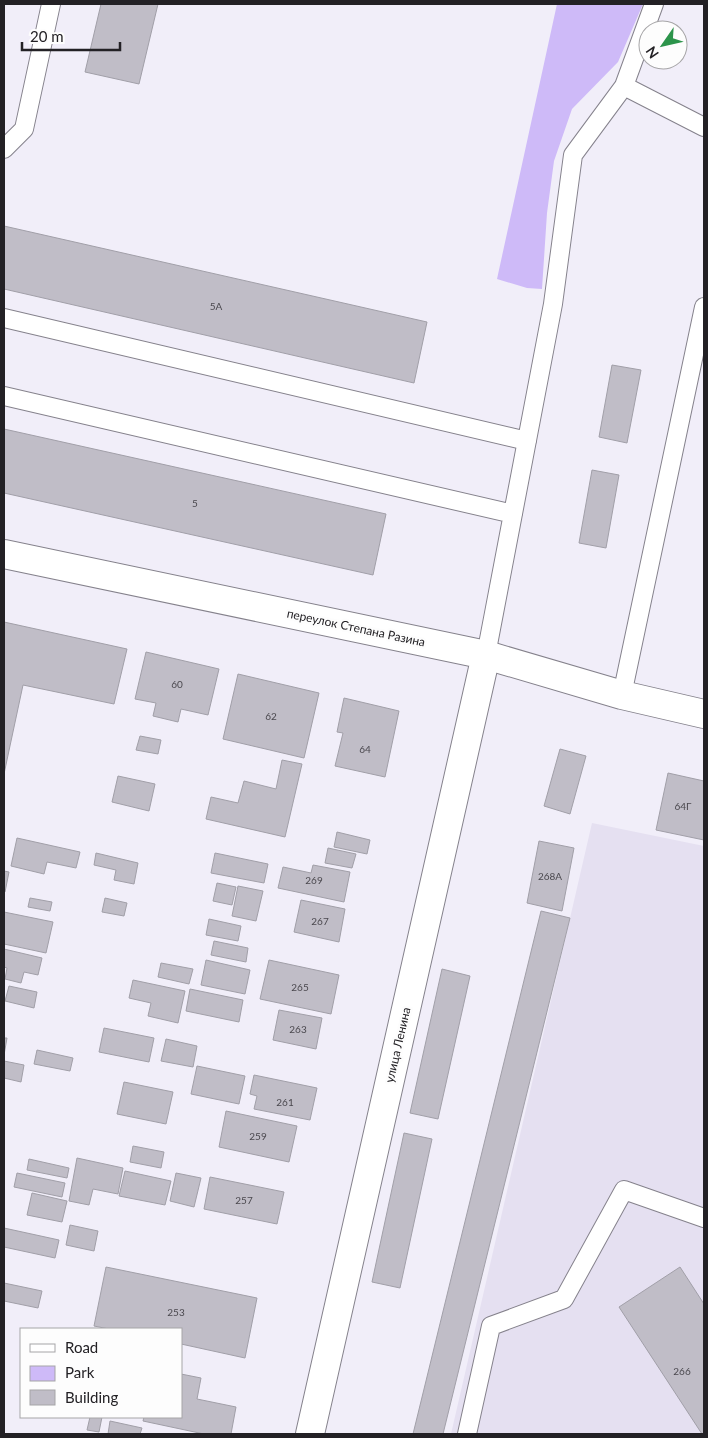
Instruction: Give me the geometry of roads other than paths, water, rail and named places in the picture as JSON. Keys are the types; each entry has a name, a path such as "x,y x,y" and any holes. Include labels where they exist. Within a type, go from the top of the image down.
{"street":[{"name":"переулок Степана Разина","path":"4,554 486,655 622,695 704,714"},
{"name":"улица Ленина","path":"310,1434 486,655"}],"lane":[{"path":"4,149 24,129 51,4"},
{"path":"486,655 553,304 573,155 624,86 654,4"},
{"path":"624,86 704,126"},
{"path":"622,695 704,307"},
{"path":"4,318 527,441"},
{"path":"4,396 513,514"},
{"path":"467,1434 491,1326 564,1299 624,1190 704,1218"}]}
